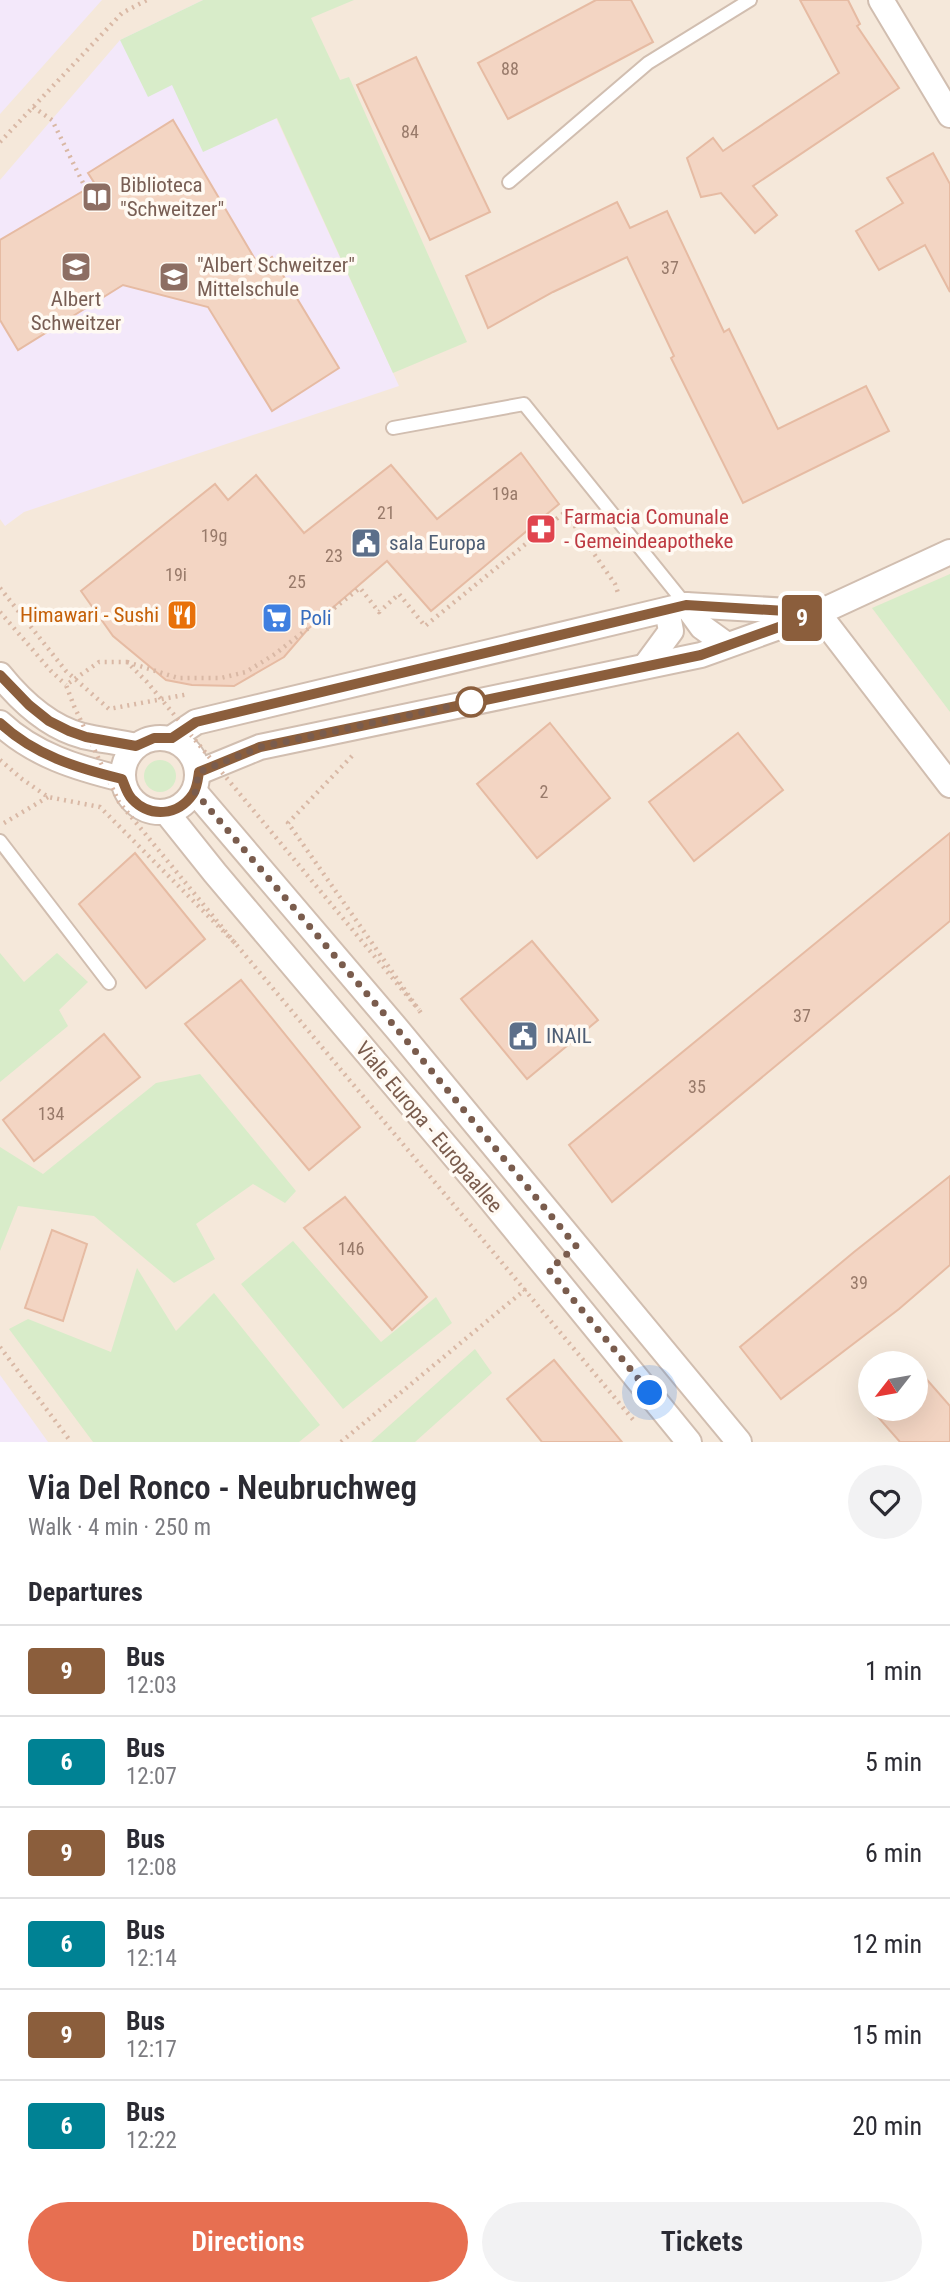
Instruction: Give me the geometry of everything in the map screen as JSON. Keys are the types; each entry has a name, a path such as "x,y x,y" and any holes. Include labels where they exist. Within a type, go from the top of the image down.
{"street":[{"path":"881,0 950,114"},
{"path":"818,613 676,608 626,619 196,722 172,738 154,738 136,746 125,761 122,779 130,797 146,811 167,813 182,806 197,782 260,747 701,655 818,613 950,552"},
{"path":"676,608 727,645"},
{"path":"646,665 671,631 676,608"},
{"path":"818,613 950,785"},
{"path":"0,675 49,721 86,737 136,746"},
{"path":"0,723 18,739 55,759 122,779"},
{"name":"Viale Europa - Europaallee","path":"172,738 190,751 197,782 397,1029 739,1442"},
{"name":"Viale Europa - Europaallee","path":"167,813 549,1270 689,1442"}],"lane":[{"path":"509,182 648,64 750,0"},
{"path":"393,428 524,404 676,608"},
{"path":"0,841 109,983"}],"path":[{"path":"0,142 122,13 147,0"},
{"path":"33,107 52,120 86,189"},
{"path":"66,685 99,662 127,662 178,678 221,678 246,671 275,654 360,588 379,612 399,594 425,626 565,512 615,584 626,619"},
{"path":"0,588 66,671 110,709 196,693"},
{"path":"605,597 619,594"},
{"path":"0,612 66,685 119,802 643,1432"},
{"path":"127,662 147,682 419,1010 288,823 358,750"},
{"path":"0,761 48,797 100,807 235,943"},
{"path":"0,825 48,797"},
{"path":"341,1442 549,1270"},
{"path":"0,1347 71,1442"}],"shaded area":[{"path":"0,0 950,0 950,1442 0,1442"},
{"path":"0,0 102,0 0,114"},
{"name":"\"Albert Schweitzer\" Mittelschule","path":"203,0 222,0 399,386 24,512 5,526 0,519 0,180 120,40"},
{"path":"0,1375 48,1442 0,1442"}],"green space":[{"path":"203,0 354,0 311,18 340,80 349,77 467,342 393,373 277,118 203,152 172,85 148,97 120,40"},
{"path":"950,574 950,712 872,608"},
{"path":"160,760 171,765 176,776 171,787 160,792 149,787 144,776 149,765"},
{"path":"0,953 24,982 57,953 88,982 59,1010 68,1026 0,1082"},
{"path":"200,1074 296,1191 285,1203 253,1184 196,1224 215,1259 174,1283 94,1216 18,1206 0,1251 0,1147 43,1174 156,1083"},
{"path":"293,1241 381,1342 436,1297 452,1323 343,1409 241,1284"},
{"path":"137,1268 176,1331 214,1293 320,1425 299,1442 93,1442 9,1329 28,1319 111,1352"},
{"path":"475,1349 492,1373 415,1442 371,1442"}],"building":[{"path":"596,0 631,0 653,42 508,119 478,63"},
{"path":"800,0 848,0 860,24 857,26 899,88 753,186 777,215 755,233 721,193 701,197 687,158 713,138 723,151 839,73"},
{"path":"416,57 490,212 430,240 357,85"},
{"path":"173,120 259,266 272,257 339,368 272,411 208,307 123,285 18,350 0,320 0,240 95,184 88,173"},
{"path":"933,153 950,184 950,292 925,245 879,270 856,231 903,203 887,178"},
{"path":"617,202 630,228 667,211 724,332 729,329 778,429 866,386 889,431 743,503 671,358 674,356 627,257 553,292 488,328 466,276"},
{"path":"521,453 559,504 431,611 387,561 308,629 284,657 234,686 192,685 166,680 113,636 81,591 215,484 228,500 256,475 304,533 391,465 437,519"},
{"path":"550,723 610,798 537,858 477,784"},
{"path":"738,733 783,790 694,861 649,802"},
{"path":"950,833 950,921 612,1202 569,1145"},
{"path":"135,853 205,939 146,988 79,904"},
{"path":"532,941 598,1020 527,1079 461,999"},
{"path":"241,980 360,1127 309,1170 185,1024"},
{"path":"104,1034 140,1077 34,1161 3,1120"},
{"path":"950,1176 950,1265 899,1309 781,1399 740,1347"},
{"path":"345,1197 427,1297 392,1330 304,1228"},
{"path":"52,1230 87,1244 63,1321 25,1308"},
{"path":"554,1360 622,1442 542,1442 507,1399"},
{"path":"928,1381 950,1406 950,1442 900,1442 882,1421 928,1421"}],"bus line":[{"name":"9","path":"0,675 49,721 86,737 136,746 154,738 172,738 196,722 686,605 818,613 701,655 260,747 199,772 195,792 182,806 167,813 146,811 130,797 122,779 55,759 18,739 0,723"}],"place":[{"name":"Biblioteca \"Schweitzer\"","path":"97,197"},
{"name":"Albert Schweitzer","path":"76,267"},
{"name":"\"Albert Schweitzer\" Mittelschule","path":"174,277"},
{"name":"Farmacia Comunale - Gemeindeapotheke","path":"541,529"},
{"name":"sala Europa","path":"366,543"},
{"name":"Himawari - Sushi","path":"182,615"},
{"name":"Poli","path":"277,618"},
{"name":"INAIL","path":"523,1036"}],"route":[{"path":"471,702 260,747 199,772 195,792 397,1029 576,1246 549,1270 650,1393"}]}
